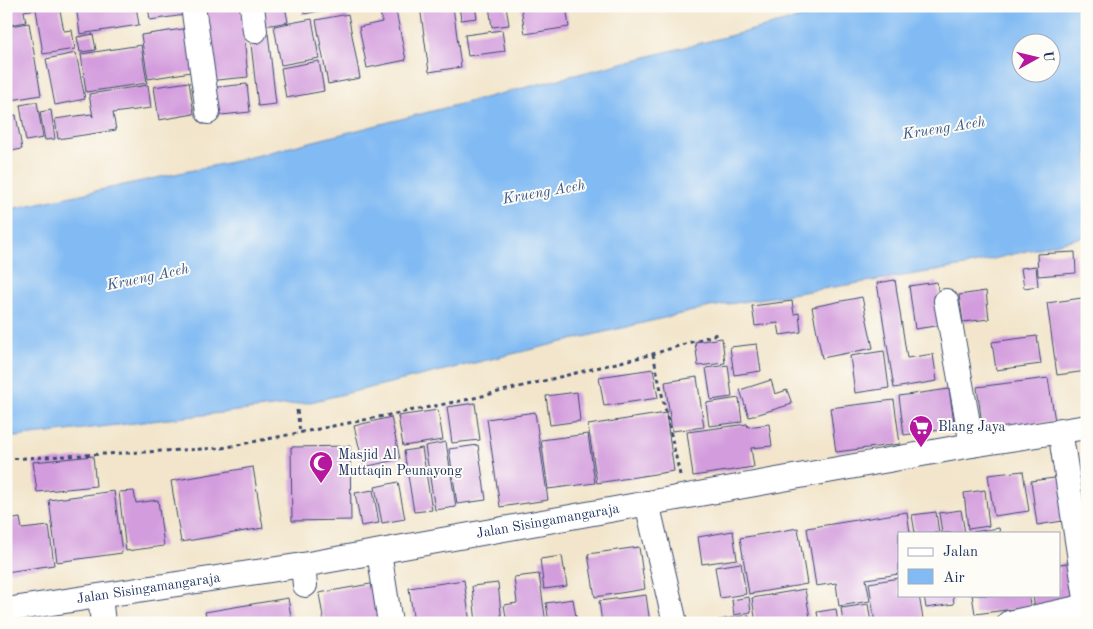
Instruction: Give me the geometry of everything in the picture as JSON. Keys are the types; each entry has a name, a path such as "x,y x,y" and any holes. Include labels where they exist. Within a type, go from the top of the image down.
{"street":[{"path":"193,6 208,112"},
{"path":"252,6 256,31"},
{"path":"946,301 972,445"},
{"name":"Jalan Sisingamangaraja","path":"6,610 100,597 304,575 379,552 1087,426"},
{"path":"1009,623 1087,605 1060,430"},
{"path":"647,503 675,623"},
{"path":"379,552 390,623"},
{"path":"100,597 104,623"}],"path":[{"path":"6,459 222,448 470,399 653,354 720,333"},
{"path":"653,354 686,498"},
{"path":"297,410 300,432"}],"water":[{"name":"Krueng Aceh","path":"861,6 1087,6 1087,236 965,266 710,307 306,403 6,438 6,210 231,162 800,18"}],"building":[{"path":"6,6 59,6 64,31 72,30 75,49 43,54 36,9 24,11 26,22 10,25 9,19 6,20"},
{"path":"76,6 136,6 139,25 80,34"},
{"path":"148,6 190,6 192,14 150,20"},
{"path":"241,6 248,77 207,81 200,9"},
{"path":"256,6 285,6 288,22 260,27"},
{"path":"303,6 340,6 340,7 304,14"},
{"path":"379,6 395,6 406,60 367,68 359,27 382,22"},
{"path":"420,6 453,6 461,67 429,72"},
{"path":"459,6 475,6 477,18 461,20"},
{"path":"489,6 506,6 509,25 492,27"},
{"path":"566,6 569,27 525,34 521,7"},
{"path":"348,14 360,78 328,84 316,20"},
{"path":"312,19 319,58 281,65 274,26"},
{"path":"29,23 41,95 6,101 6,27"},
{"path":"190,28 197,71 148,79 141,35"},
{"path":"502,30 505,51 468,56 465,35"},
{"path":"268,33 276,104 258,106 250,35"},
{"path":"93,34 96,50 80,52 77,37"},
{"path":"141,45 147,83 86,92 81,54"},
{"path":"76,53 85,99 55,105 46,59"},
{"path":"319,61 324,91 286,98 281,68"},
{"path":"189,82 194,114 159,120 154,87"},
{"path":"247,84 250,112 212,116 208,88"},
{"path":"148,85 151,108 113,113 116,130 58,139 55,119 91,114 93,117 89,94"},
{"path":"37,102 43,138 26,141 20,105"},
{"path":"51,110 55,139 45,140 40,112"},
{"path":"16,115 22,149 6,152 6,117"},
{"path":"1075,252 1076,273 1038,276 1037,254"},
{"path":"1036,266 1038,286 1024,288 1021,268"},
{"path":"895,280 907,358 933,354 937,381 894,388 877,283"},
{"path":"937,282 943,325 915,329 909,286"},
{"path":"986,291 989,319 963,322 959,295"},
{"path":"862,297 873,348 822,358 812,307"},
{"path":"1082,298 1087,335 1087,371 1057,375 1047,303"},
{"path":"792,301 794,314 799,313 801,332 780,335 778,323 755,326 752,306"},
{"path":"1037,336 1041,364 996,370 992,342"},
{"path":"722,338 725,363 698,366 695,342"},
{"path":"757,344 761,371 734,375 730,347"},
{"path":"884,351 889,388 855,393 850,356"},
{"path":"728,365 732,397 711,400 706,368"},
{"path":"653,369 658,398 604,406 599,377"},
{"path":"697,377 704,427 672,431 665,382"},
{"path":"1048,378 1055,421 983,431 977,387"},
{"path":"771,380 775,394 787,390 792,404 749,417 740,390"},
{"path":"949,389 955,428 904,435 899,396"},
{"path":"577,392 580,421 550,425 546,396"},
{"path":"739,398 742,422 709,426 706,403"},
{"path":"894,400 900,444 836,452 830,408"},
{"path":"475,403 480,440 452,443 447,407"},
{"path":"438,410 443,440 403,446 398,416"},
{"path":"535,412 548,500 500,507 487,419"},
{"path":"666,413 674,471 597,483 588,425"},
{"path":"391,417 400,459 364,467 354,426"},
{"path":"747,424 748,427 769,424 772,446 751,448 754,467 693,476 687,432"},
{"path":"588,434 595,483 548,489 541,440"},
{"path":"446,442 456,507 435,510 425,446"},
{"path":"478,445 486,500 457,504 449,449"},
{"name":"Masjid Al Muttaqin Peunayong","path":"350,446 351,520 292,521 291,447"},
{"path":"422,448 432,510 414,512 404,451"},
{"path":"93,456 96,486 37,492 33,462"},
{"path":"253,467 263,528 181,542 171,481"},
{"path":"1023,471 1029,511 994,516 988,475"},
{"path":"1062,477 1069,520 1037,525 1031,481"},
{"path":"398,482 405,519 382,523 375,487"},
{"path":"373,490 379,523 361,526 355,493"},
{"path":"985,490 989,526 968,529 964,493"},
{"path":"114,491 122,553 57,562 49,500"},
{"path":"134,491 136,503 158,500 164,546 126,551 119,492"},
{"path":"961,510 965,532 942,532 939,513"},
{"path":"907,512 910,532 898,532 898,574 866,579 870,601 839,606 836,583 816,586 807,528"},
{"path":"936,512 939,532 915,532 912,515"},
{"path":"6,515 8,520 20,518 22,529 49,526 54,565 6,572"},
{"path":"798,528 807,584 749,594 740,538"},
{"path":"999,528 1000,532 973,532"},
{"path":"733,531 737,559 702,564 698,537"},
{"path":"639,547 645,589 595,597 588,554"},
{"path":"562,556 567,586 544,589 540,559"},
{"path":"1076,562 1082,605 1035,611 1033,596 1060,596 1060,564"},
{"path":"741,563 746,594 720,598 715,567"},
{"path":"539,574 546,623 507,623 504,605 517,603 514,577"},
{"path":"898,578 898,596 919,596 923,619 899,623 875,623 869,583"},
{"path":"464,580 470,623 414,623 409,588"},
{"path":"376,583 383,623 324,623 319,593"},
{"path":"498,583 502,623 476,623 472,586"},
{"path":"805,589 810,618 783,623 756,623 752,598"},
{"path":"646,595 650,623 602,623 599,601"},
{"path":"924,596 953,596 954,604 926,608"},
{"path":"972,596 1029,596 1030,607 975,614"},
{"path":"749,597 751,612 734,615 732,600"},
{"path":"288,598 292,623 207,623 205,612"},
{"path":"573,599 577,623 549,623 546,603"},
{"path":"868,604 871,623 843,623 841,608"},
{"path":"836,609 838,623 819,623 817,612"},
{"path":"748,615 750,623 718,623 718,620"},
{"path":"1087,619 1087,623 1059,623 1059,621"}],"place":[{"name":"Blang Jaya","path":"921,448"},
{"name":"Masjid Al Muttaqin Peunayong","path":"321,484"}]}
